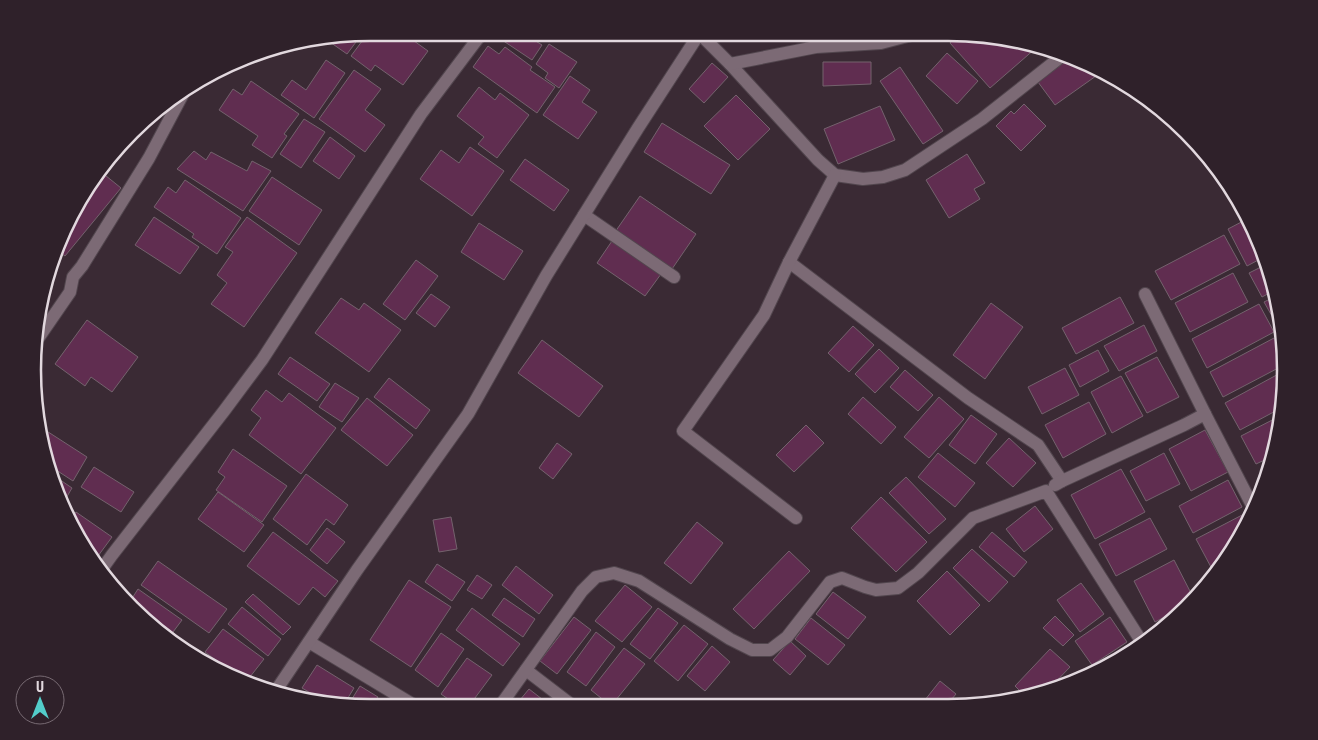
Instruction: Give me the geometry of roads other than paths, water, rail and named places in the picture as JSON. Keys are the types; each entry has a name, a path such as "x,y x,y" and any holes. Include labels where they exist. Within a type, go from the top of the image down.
{"street":[{"path":"105,565 262,360 422,114 476,41"},
{"path":"279,686 357,570 468,414 546,276 694,41"},
{"path":"707,41 835,176 863,179 883,177 905,170 982,118 1057,60"},
{"path":"730,64 816,47 882,44 892,41"},
{"path":"44,330 70,292 73,277 82,266 149,158 178,103"},
{"path":"796,518 683,431 764,315 789,262 835,176"},
{"path":"584,215 674,277"},
{"path":"789,262 968,398 1038,445 1062,481"},
{"path":"1145,294 1204,414 1250,501"},
{"path":"505,699 582,591 596,577 614,573 638,581 737,643 752,650 770,650 787,638 830,582 842,578 876,590 898,588 918,573 973,518 1046,490 1204,414"},
{"path":"1046,490 1139,637"},
{"path":"309,642 404,699"},
{"path":"526,670 564,699"}]}
